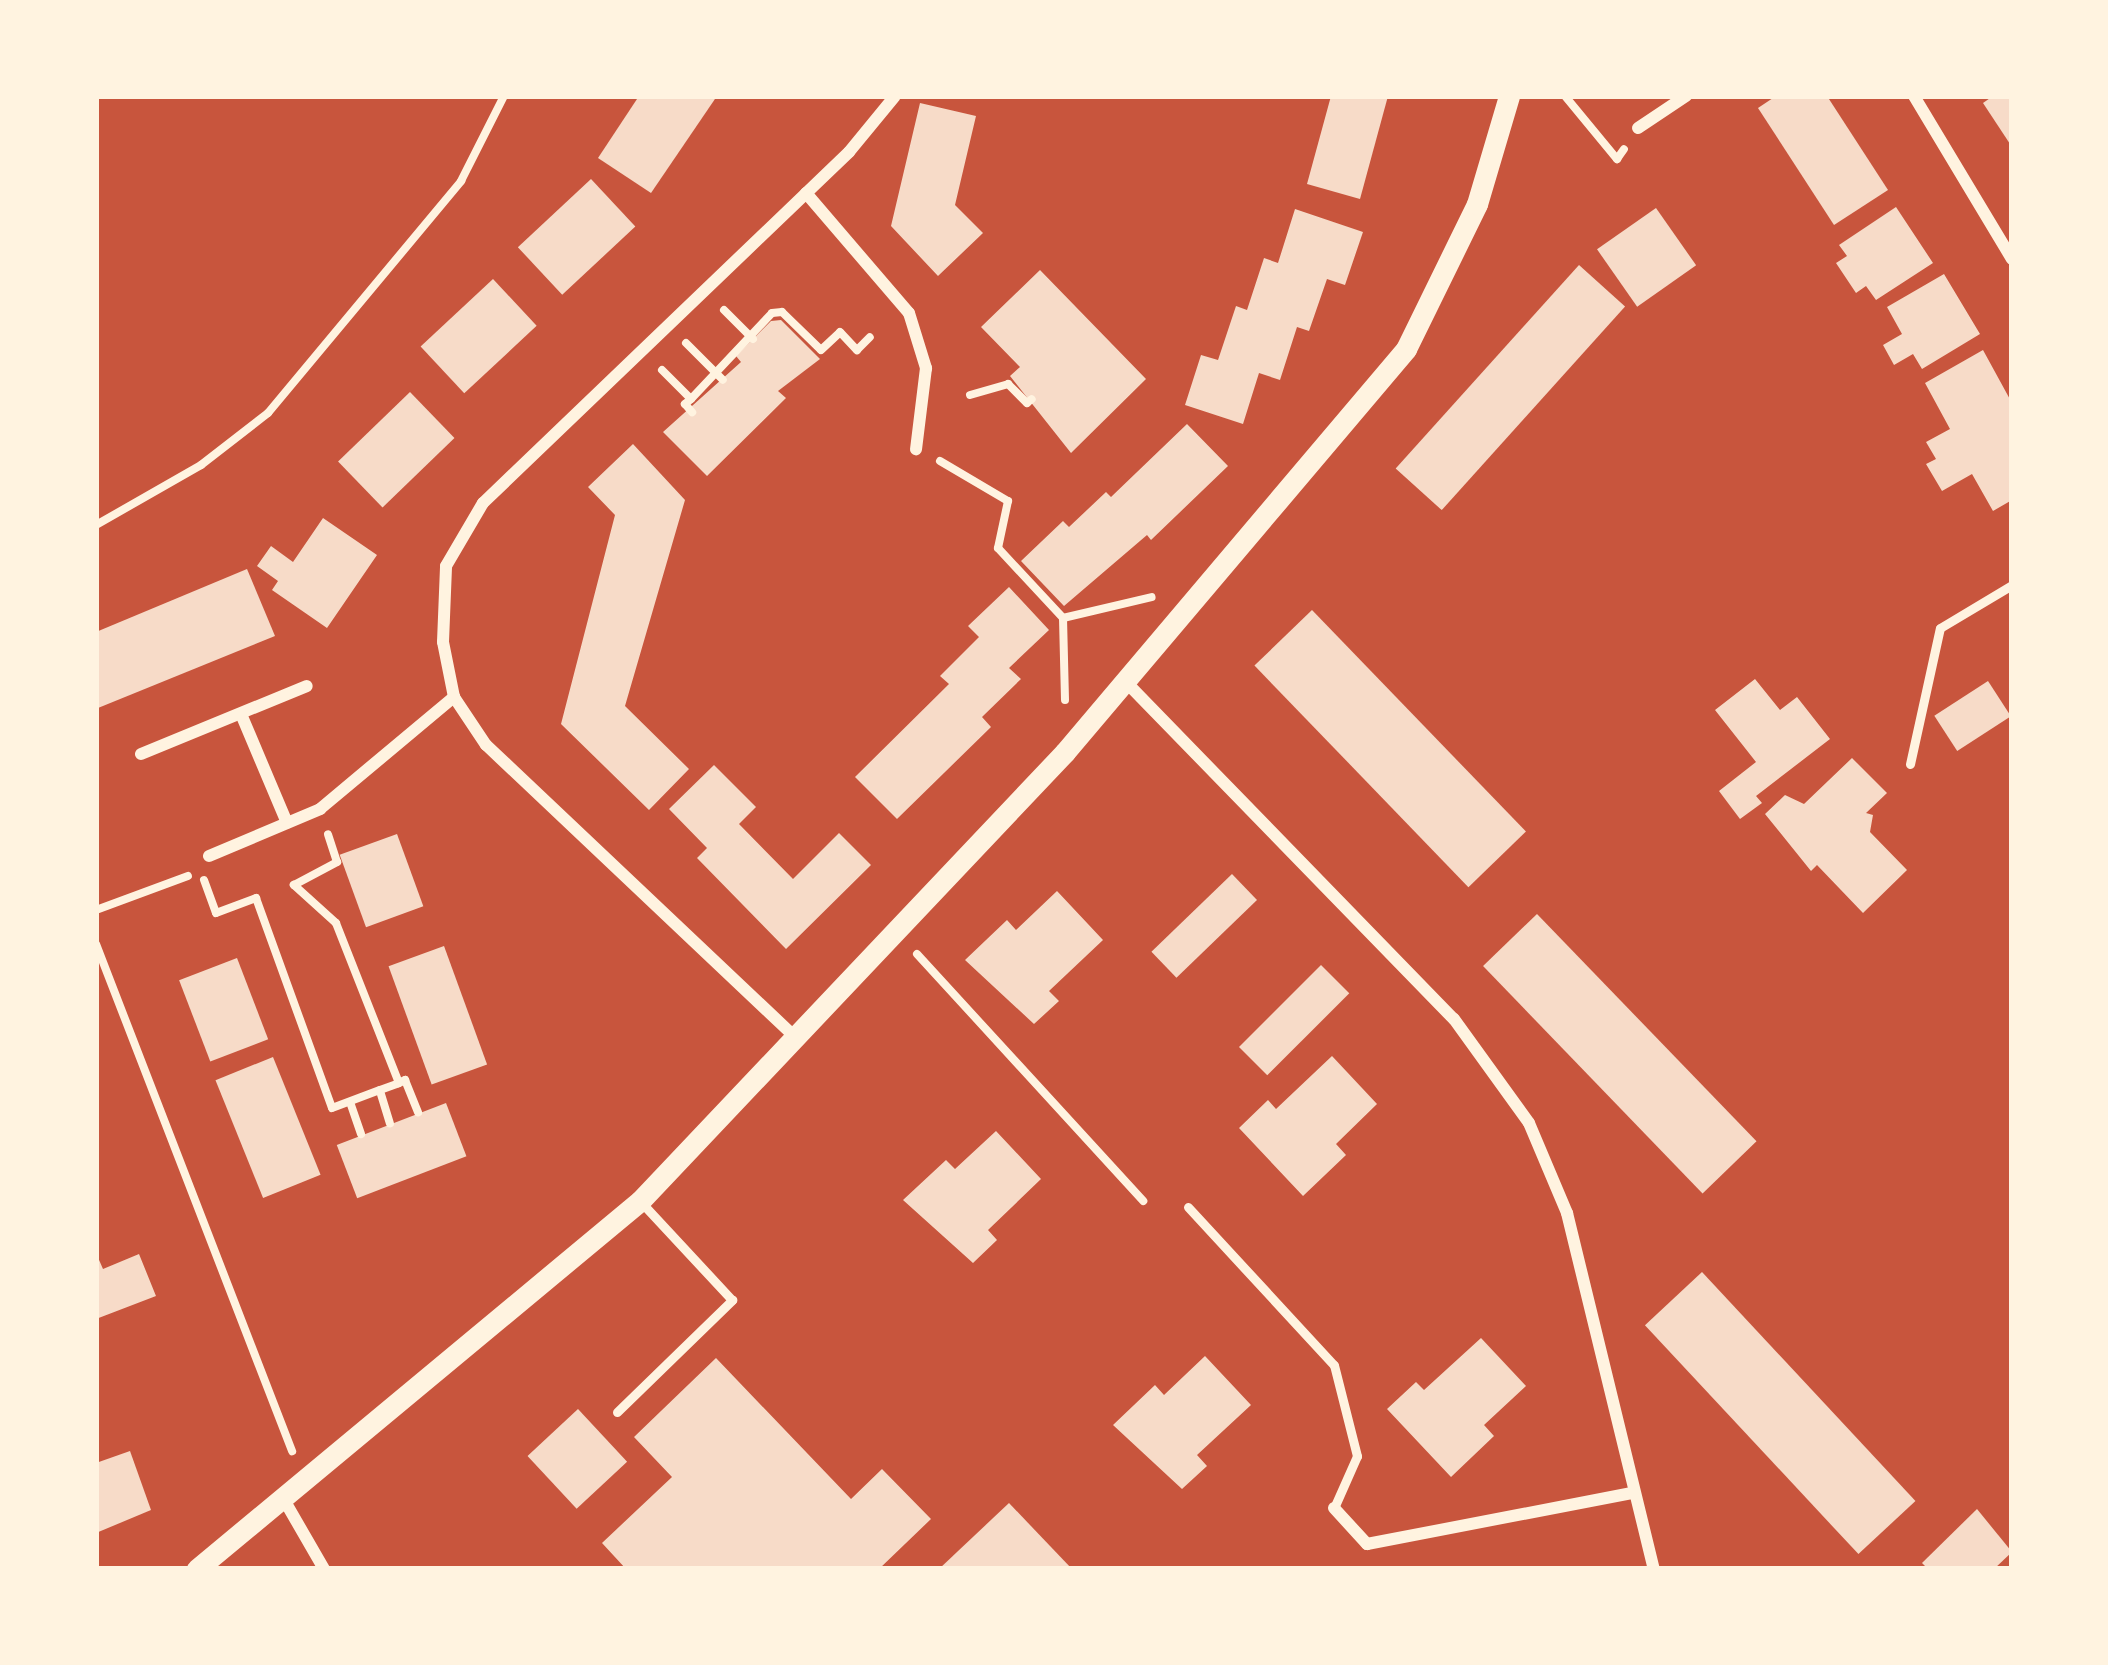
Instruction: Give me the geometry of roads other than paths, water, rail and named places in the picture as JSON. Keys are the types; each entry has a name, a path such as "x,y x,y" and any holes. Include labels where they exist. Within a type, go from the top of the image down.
{"street":[{"path":"796,1038 486,745 454,697 442,602 459,532 806,194 895,96"},
{"path":"197,1569 640,1201 900,935 1065,752 1406,349 1478,204 1508,96"},
{"path":"1638,128 1686,96"},
{"path":"1914,96 2012,259"},
{"path":"806,194 909,313 926,368 916,448"},
{"path":"1124,680 1454,1019 1529,1123 1567,1213 1654,1569"},
{"path":"141,754 307,686"},
{"path":"209,856 320,809 454,697"},
{"path":"241,714 287,823"},
{"path":"1334,1508 1367,1544 1633,1492"},
{"path":"283,1498 324,1569"}],"lane":[{"path":"1910,764 1940,628 2012,585"},
{"path":"616,1412 732,1300 640,1201"},
{"path":"1188,1207 1334,1365 1358,1456 1334,1508"}]}
